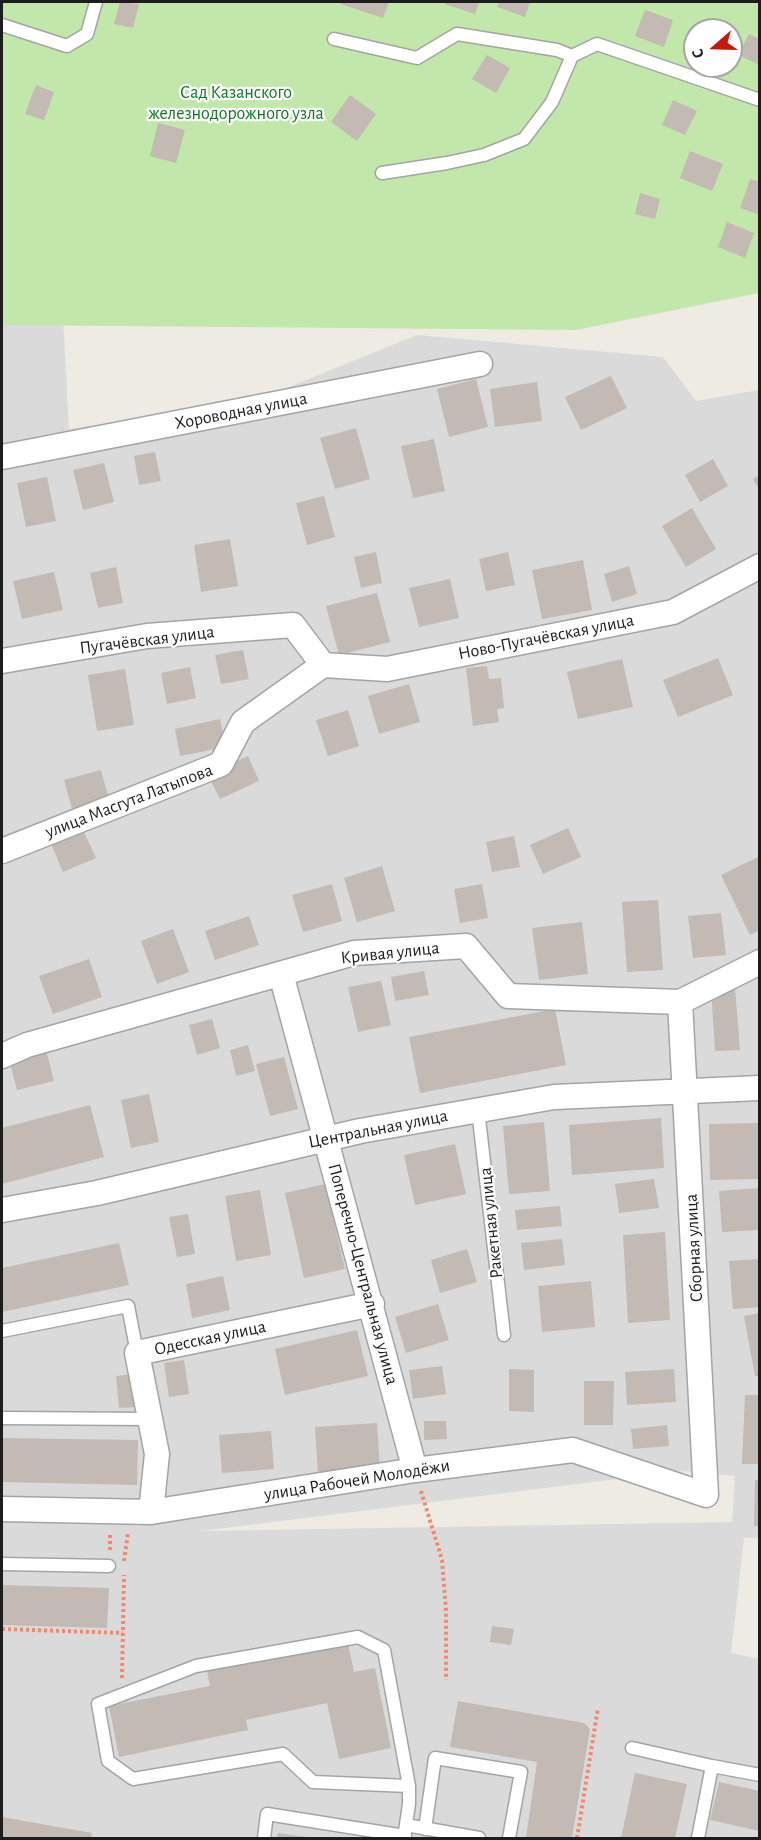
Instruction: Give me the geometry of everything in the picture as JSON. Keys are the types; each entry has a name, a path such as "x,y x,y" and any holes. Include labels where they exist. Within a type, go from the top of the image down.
{"street":[{"name":"Хороводная улица","path":"2,457 480,364"},
{"name":"Ново-Пугачёвская улица","path":"323,665 387,669 673,612 759,566"},
{"name":"Пугачёвская улица","path":"2,661 147,636 293,625 323,665"},
{"name":"улица Масгута Латыпова","path":"2,851 221,764 243,722 323,665"},
{"name":"Кривая улица","path":"2,1056 27,1045 354,953 466,946 508,996 680,1002 759,962"},
{"name":"Поперечно-Центральная улица","path":"281,974 327,1137 415,1470"},
{"name":"Сборная улица","path":"680,1002 706,1495"},
{"name":"Центральная улица","path":"2,1210 97,1193 327,1137 554,1097 759,1088"},
{"name":"Одесская улица","path":"151,1512 157,1454 136,1353 372,1304"},
{"name":"улица Рабочей Молодёжи","path":"2,1509 151,1512 415,1470 573,1450 706,1495"}],"lane":[{"path":"2,25 67,46 87,34 96,2"},
{"path":"334,39 417,58 457,34 557,50 572,56"},
{"path":"382,173 484,155 524,139 552,102 572,56 597,44 759,100"},
{"name":"Ракетная улица","path":"478,1110 504,1335"},
{"path":"2,1331 128,1306 136,1353"},
{"path":"2,1418 150,1419"},
{"path":"2,1564 109,1566"},
{"path":"405,1833 410,1804 409,1786 384,1650 358,1637 196,1666 98,1704 108,1761 133,1779 283,1754 313,1782 409,1786"},
{"path":"632,1748 759,1775"},
{"path":"425,1829 435,1758 520,1772 509,1839"},
{"path":"698,1839 712,1766"},
{"path":"264,1839 267,1814 405,1833 425,1829 479,1839"}],"path":[{"path":"415,1470 442,1560 446,1611 446,1680"},
{"path":"109,1566 110,1526"},
{"path":"122,1694 124,1567 129,1527"},
{"path":"2,1629 123,1633"},
{"path":"577,1839 598,1708"}],"shaded area":[{"path":"2,283 62,299 69,429 252,402 417,335 663,357 696,401 759,390 760,1538 744,1538 731,1653 759,1659 759,1838 2,1838","holes":["681,1471 735,1476 732,1522 201,1531"]}],"green space":[{"name":"Сад Казанского железнодорожного узла","path":"2,2 759,2 759,293 576,330 2,325"}],"building":[{"path":"120,2 139,4 133,28 114,24"},
{"path":"335,2 389,2 383,18"},
{"path":"446,2 479,2 475,14 445,4"},
{"path":"499,2 530,2 525,17 497,7"},
{"path":"645,10 673,20 664,47 635,36"},
{"path":"749,34 760,39 760,65 743,57 743,45"},
{"path":"487,55 510,68 496,93 472,79"},
{"path":"36,85 54,92 44,120 25,114"},
{"path":"350,95 376,114 357,141 331,122"},
{"path":"673,100 697,111 685,135 662,125"},
{"path":"158,123 185,130 176,163 150,156"},
{"path":"690,151 723,164 712,191 680,178"},
{"path":"750,179 760,182 760,215 740,208"},
{"path":"640,193 660,199 655,219 635,214"},
{"path":"727,222 754,233 745,258 718,247"},
{"path":"611,376 627,408 581,430 565,397"},
{"path":"476,379 488,427 449,437 437,389"},
{"path":"537,382 542,421 495,427 490,389"},
{"path":"356,428 370,479 335,489 320,438"},
{"path":"434,439 445,491 413,498 401,446"},
{"path":"155,452 161,481 139,485 134,456"},
{"path":"713,459 728,486 700,502 685,475"},
{"path":"104,463 114,502 83,510 73,470"},
{"path":"760,475 760,491 753,479"},
{"path":"47,477 56,521 26,527 17,483"},
{"path":"324,496 335,537 307,545 296,503"},
{"path":"692,508 716,549 686,567 662,526"},
{"path":"230,539 238,586 201,592 194,545"},
{"path":"376,552 382,583 361,588 354,557"},
{"path":"508,552 515,585 486,591 479,559"},
{"path":"583,560 592,610 542,619 532,570"},
{"path":"629,566 637,594 612,602 604,574"},
{"path":"116,567 123,603 98,608 90,573"},
{"path":"54,572 63,610 22,619 13,581"},
{"path":"450,579 459,618 419,627 409,588"},
{"path":"377,593 390,642 339,655 326,606"},
{"path":"243,650 249,679 221,684 215,655"},
{"path":"718,658 733,695 678,717 663,680"},
{"path":"622,659 633,707 578,719 567,672"},
{"path":"487,666 489,679 501,678 504,708 497,709 499,722 473,726 466,668"},
{"path":"190,667 196,698 167,704 161,673"},
{"path":"125,669 134,725 97,731 88,675"},
{"path":"409,684 420,722 379,734 368,696"},
{"path":"348,710 359,746 328,756 316,720"},
{"path":"220,719 226,747 180,756 175,729"},
{"path":"248,756 259,781 220,799 208,775"},
{"path":"101,770 109,799 72,809 64,780"},
{"path":"568,828 581,857 543,874 530,845"},
{"path":"83,830 96,858 63,872 51,844"},
{"path":"514,836 520,867 492,872 486,842"},
{"path":"760,856 760,930 750,935 721,875"},
{"path":"382,866 395,911 357,922 344,878"},
{"path":"332,884 342,921 303,932 292,895"},
{"path":"482,884 488,918 460,923 454,889"},
{"path":"658,900 663,970 627,972 622,902"},
{"path":"721,913 726,955 693,958 688,916"},
{"path":"249,916 259,945 215,960 205,931"},
{"path":"582,922 588,974 539,980 532,928"},
{"path":"173,929 189,972 157,984 141,941"},
{"path":"89,959 102,997 53,1014 39,976"},
{"path":"424,971 429,995 395,1001 391,977"},
{"path":"381,981 391,1025 358,1032 348,987"},
{"path":"735,988 740,1050 715,1051 711,989"},
{"path":"555,1009 566,1065 420,1093 409,1037"},
{"path":"212,1019 220,1048 197,1055 189,1025"},
{"path":"248,1045 255,1071 236,1076 230,1050"},
{"path":"46,1050 54,1081 17,1090 9,1059"},
{"path":"284,1057 298,1109 270,1116 256,1064"},
{"path":"149,1094 159,1142 131,1148 121,1100"},
{"path":"90,1105 104,1157 2,1184 2,1128"},
{"path":"661,1118 664,1168 572,1175 569,1125"},
{"path":"544,1122 550,1191 509,1194 503,1126"},
{"path":"760,1123 760,1179 710,1180 709,1124"},
{"path":"455,1144 466,1194 415,1205 404,1155"},
{"path":"654,1179 659,1208 619,1213 615,1184"},
{"path":"325,1184 345,1269 304,1278 285,1193"},
{"path":"760,1188 760,1230 722,1232 719,1191"},
{"path":"260,1190 271,1255 236,1261 225,1196"},
{"path":"560,1206 562,1226 517,1230 515,1210"},
{"path":"188,1214 195,1254 177,1257 169,1217"},
{"path":"665,1232 670,1320 628,1323 623,1235"},
{"path":"562,1239 565,1265 524,1270 521,1243"},
{"path":"119,1243 129,1285 2,1312 2,1268"},
{"path":"467,1249 477,1282 440,1293 431,1260"},
{"path":"760,1259 760,1307 733,1309 729,1261"},
{"path":"223,1276 230,1310 192,1318 186,1284"},
{"path":"591,1281 595,1327 542,1332 538,1286"},
{"path":"438,1304 449,1340 406,1353 395,1317"},
{"path":"760,1313 760,1376 755,1376 744,1316"},
{"path":"357,1330 368,1376 285,1395 275,1349"},
{"path":"184,1360 189,1394 169,1397 164,1363"},
{"path":"442,1366 446,1394 413,1399 409,1370"},
{"path":"509,1369 534,1370 534,1412 509,1411"},
{"path":"674,1369 676,1402 627,1405 625,1372"},
{"path":"135,1374 137,1407 119,1408 116,1376"},
{"path":"584,1381 614,1381 613,1425 584,1425"},
{"path":"745,1395 760,1395 760,1464 742,1464"},
{"path":"424,1421 446,1421 447,1439 424,1440"},
{"path":"377,1423 380,1471 318,1475 315,1427"},
{"path":"667,1425 669,1446 633,1449 631,1429"},
{"path":"271,1431 274,1469 222,1473 219,1435"},
{"path":"2,1438 138,1440 137,1485 2,1482"},
{"path":"755,1480 760,1481 760,1526 754,1526"},
{"path":"2,1585 109,1588 107,1628 2,1625"},
{"path":"492,1626 514,1629 511,1645 490,1642"},
{"path":"348,1643 354,1672 375,1668 391,1748 339,1759 327,1703 246,1720 248,1730 119,1757 109,1706 210,1686 207,1671"},
{"path":"458,1701 584,1723 590,1729 572,1838 526,1838 537,1762 450,1747"},
{"path":"635,1773 687,1784 675,1838 621,1838"},
{"path":"719,1782 760,1791 760,1831 710,1820"},
{"path":"2,1817 92,1833 91,1838 2,1838"},
{"path":"278,1833 306,1837 277,1838"}]}
